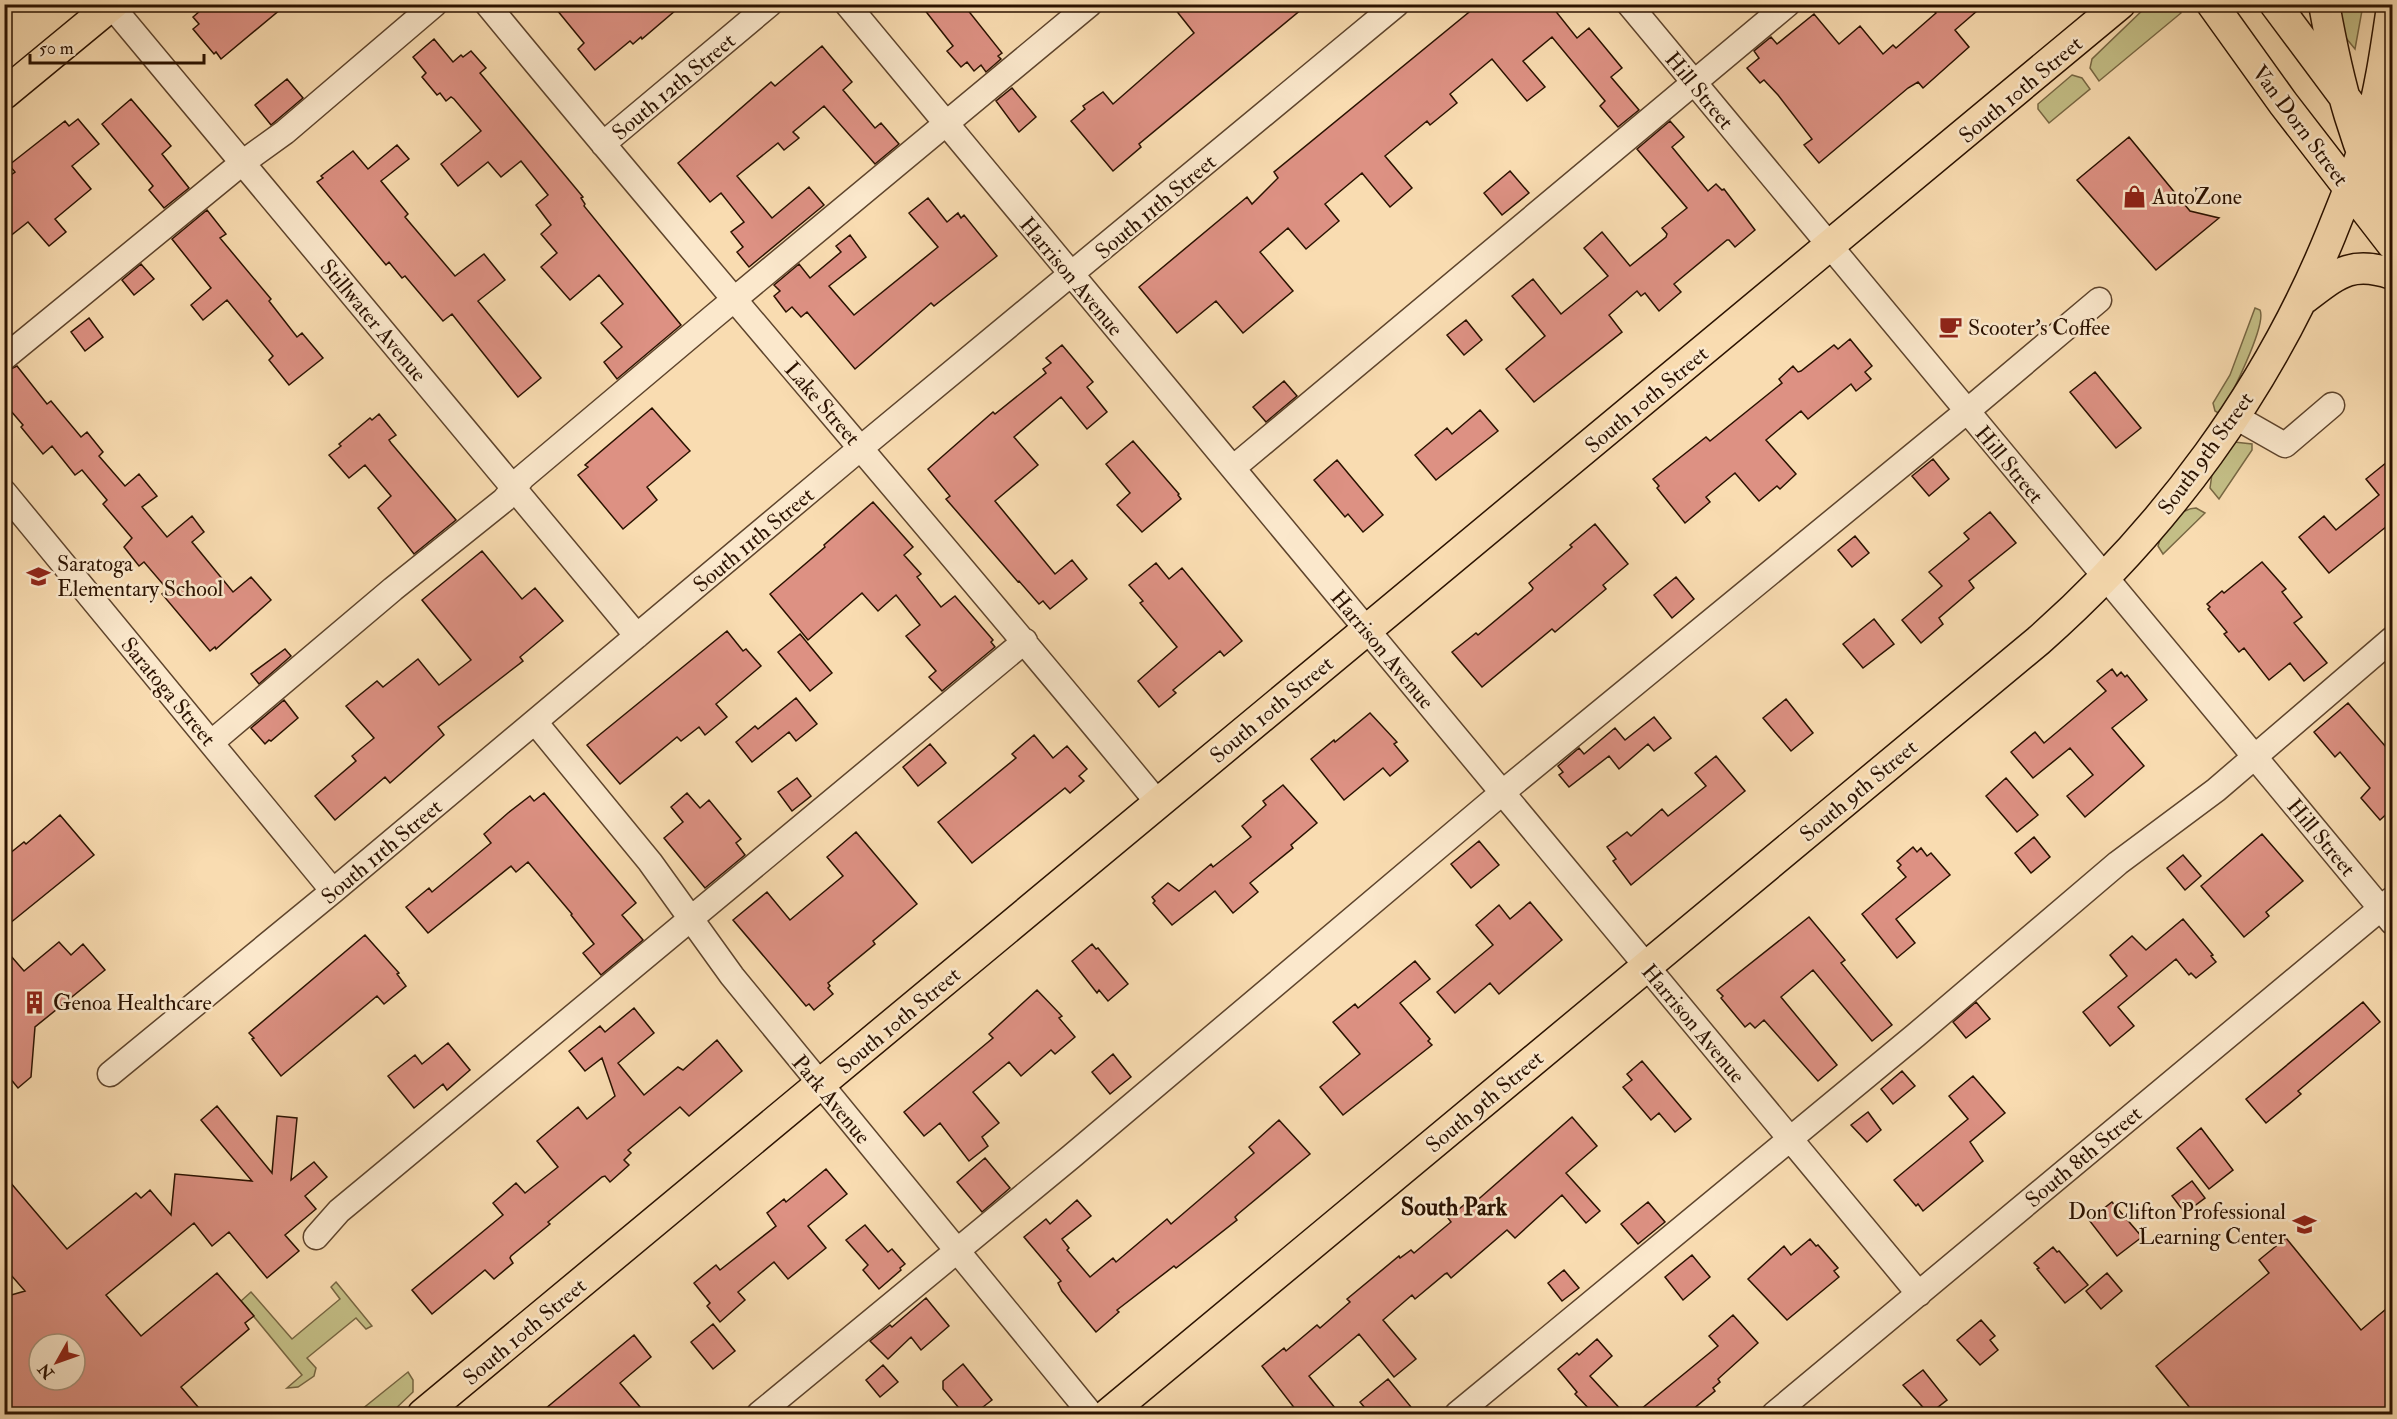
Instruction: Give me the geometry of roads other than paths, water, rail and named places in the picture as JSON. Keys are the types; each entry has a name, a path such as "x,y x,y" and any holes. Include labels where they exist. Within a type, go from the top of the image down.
{"main road":[{"name":"South 10th Street","path":"423,1414 2120,4"},
{"name":"Van Dorn Street","path":"2212,4 2392,244"},
{"path":"2275,4 2342,95 2365,142 2392,222"},
{"path":"2324,4 2342,95"},
{"path":"4,94 111,5"},
{"name":"South 9th Street","path":"1108,1414 2038,641 2105,578 2172,501 2234,416 2270,360 2302,300 2349,189 2365,142 2392,7"},
{"path":"2365,142 2392,161"},
{"path":"2302,300 2335,276 2352,268 2371,268 2392,274"}],"street":[{"path":"4,358 242,163 285,132 435,4"},
{"name":"Lake Street","path":"487,4 734,300 1025,641 1158,803"},
{"name":"South 12th Street","path":"603,144 770,4"},
{"name":"Harrison Avenue","path":"847,4 1919,1294"},
{"path":"212,742 393,589 504,500 523,477 1090,4"},
{"name":"South 11th Street","path":"110,1074 333,891 861,448 1397,4"},
{"name":"Hill Street","path":"1629,4 2254,756 2389,910"},
{"path":"1233,468 1788,4"},
{"name":"Stillwater Avenue","path":"111,5 637,636"},
{"path":"759,1414 1072,1156 1503,792 2100,300"},
{"path":"2234,416 2285,445 2332,405"},
{"name":"Saratoga Street","path":"4,492 333,891"},
{"path":"1457,1414 1916,1035 2118,863 2216,790 2392,639"},
{"path":"316,1237 339,1211 1025,641"},
{"name":"Park Avenue","path":"535,722 650,862 732,976 955,1251 1091,1414"},
{"name":"South 8th Street","path":"1773,1414 2389,910"}],"place":[{"name":"AutoZone","path":"2134,196"},
{"name":"Scooter's Coffee","path":"1950,327"},
{"name":"Saratoga Elementary School","path":"39,576"},
{"name":"Genoa Healthcare","path":"35,1002"},
{"name":"Don Clifton Professional Learning Center","path":"2304,1224"}],"district":[{"name":"South Park","path":"1454,1207"}]}
